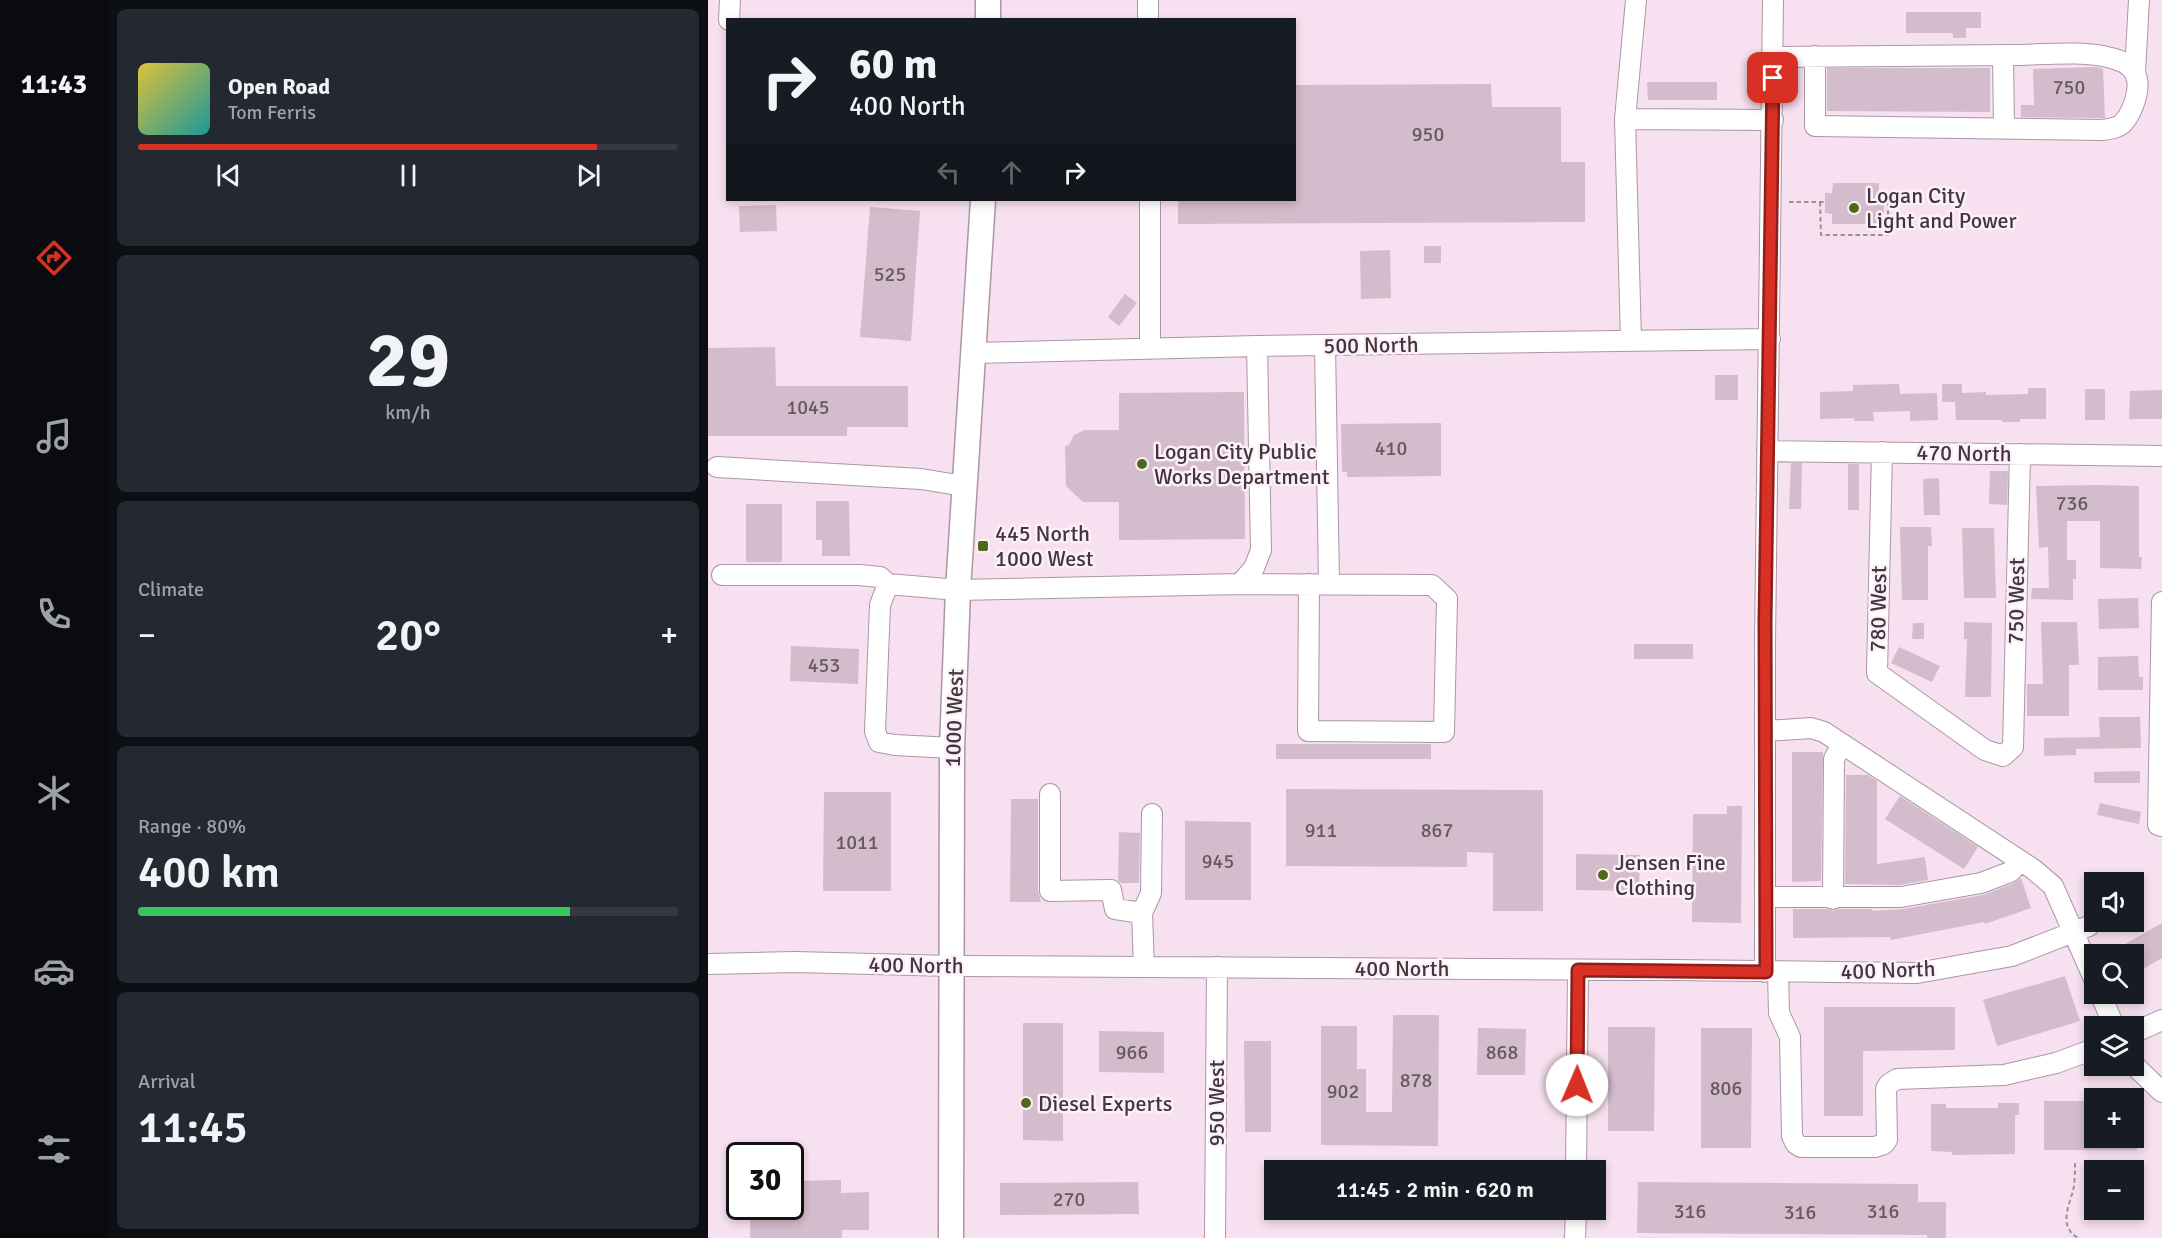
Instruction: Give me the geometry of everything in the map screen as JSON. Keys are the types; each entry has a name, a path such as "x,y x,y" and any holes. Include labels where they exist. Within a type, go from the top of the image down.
{"main road":[{"path":"988,0 988,18"},
{"name":"1000 West","path":"951,1238 952,748 958,590 983,201"}],"street":[{"path":"729,18 730,0"},
{"path":"1148,0 1148,18"},
{"path":"1631,342 1625,120 1626,89 1636,0"},
{"path":"1773,0 1767,451 1766,897 1772,972 1779,1013 1790,1037 1792,1136 1796,1144 1801,1147 1875,1147 1884,1144 1887,1140 1886,1089 1897,1079 2004,1076 2056,1063 2084,1052"},
{"path":"1815,56 1815,126 2114,129 2122,124 2132,111 2138,87 2135,72 2139,0"},
{"path":"2003,55 2004,129"},
{"path":"1774,57 2083,55 2108,57 2123,62 2135,72"},
{"path":"1625,120 1773,120"},
{"path":"1150,201 1150,349"},
{"name":"500 North","path":"973,352 1770,339"},
{"path":"1325,345 1329,584"},
{"path":"1240,584 1254,568 1261,550 1257,346"},
{"name":"470 North","path":"1767,451 2162,456"},
{"name":"780 West","path":"1882,452 1877,673 1985,750 2003,756 2013,747"},
{"name":"750 West","path":"2013,747 2020,454"},
{"path":"717,467 921,479 964,486"},
{"path":"722,575 859,575 880,577 888,584 958,590 1240,584 1309,584 1329,584 1432,585 1447,599 1444,732 1308,731 1309,584"},
{"path":"888,584 880,605 875,731 879,742 952,748"},
{"path":"2160,825 2162,602"},
{"path":"1765,731 1811,728 1824,732 2021,861 2053,886 2081,929 2085,944"},
{"path":"1833,899 1834,759 1842,744"},
{"path":"1050,794 1050,891 1111,890 1115,909 1142,913"},
{"path":"1144,967 1142,913 1151,893 1152,814"},
{"path":"1766,897 1833,899 1901,897 1981,884 2010,872 2021,861"},
{"name":"400 North","path":"708,964 795,962 952,966 1917,973 2012,956 2081,929"},
{"name":"950 West","path":"1215,1238 1217,967"},
{"path":"1576,1160 1578,970"},
{"path":"2144,1028 2162,1020"},
{"path":"2144,1075 2162,1092"},
{"path":"1575,1238 1576,1220"}],"path":[{"path":"1820,202 1821,235 1888,235 1888,195"},
{"path":"1789,202 1825,202"},
{"path":"2075,1163 2075,1179 2067,1208 2067,1226 2078,1238"}],"building":[{"path":"1906,12 1981,12 1981,28 1966,28 1966,38 1953,38 1953,33 1906,33"},
{"path":"2096,67 2103,69 2105,118 2021,117 2021,105 2034,105 2033,69"},
{"path":"1827,68 1990,68 1990,112 1827,111"},
{"path":"1647,82 1717,82 1717,100 1648,100"},
{"path":"1491,84 1492,107 1561,107 1561,162 1585,162 1585,222 1178,224 1178,201 1296,201 1296,85"},
{"name":"Logan City Light and Power","path":"1833,183 1879,183 1879,193 1884,193 1884,214 1879,214 1879,224 1832,224 1832,214 1825,213 1825,193 1832,193"},
{"path":"776,205 777,231 740,232 739,206"},
{"path":"870,207 920,211 911,341 860,337"},
{"path":"1424,246 1441,246 1441,263 1424,263"},
{"path":"1390,250 1391,298 1361,299 1360,251"},
{"path":"1125,294 1137,303 1119,326 1108,317"},
{"path":"775,347 776,386 908,386 908,427 847,427 847,436 708,436 708,348"},
{"path":"1715,375 1738,375 1738,400 1715,400"},
{"path":"1899,384 1900,394 1937,393 1938,420 1910,421 1910,411 1873,412 1874,421 1854,421 1854,418 1820,419 1820,392 1853,391 1853,385"},
{"path":"1942,384 1962,384 1962,393 1986,392 1986,395 2028,394 2028,388 2046,388 2046,419 2020,419 2020,422 1956,420 1955,402 1942,402"},
{"path":"2085,389 2105,389 2105,420 2085,420"},
{"path":"2162,390 2162,419 2129,419 2130,391"},
{"path":"1244,392 1245,539 1119,540 1119,502 1083,502 1066,486 1065,446 1069,445 1074,435 1085,430 1119,430 1119,393"},
{"path":"1441,423 1441,476 1347,477 1347,472 1342,472 1341,424"},
{"path":"1791,463 1802,463 1801,509 1789,509"},
{"path":"1848,464 1859,464 1859,510 1848,510"},
{"path":"1990,471 2008,471 2007,505 1989,504"},
{"path":"1939,478 1940,515 1924,515 1923,479"},
{"path":"2036,486 2139,486 2141,569 2100,568 2100,521 2067,521 2067,560 2076,560 2073,600 2031,599 2032,588 2049,588 2048,547 2039,548"},
{"path":"816,501 849,501 850,556 822,556 822,540 816,540"},
{"path":"746,504 782,504 782,562 746,562"},
{"path":"1900,527 1931,527 1932,546 1928,546 1928,600 1902,600"},
{"path":"1962,528 1994,528 1996,598 1964,598"},
{"path":"2138,598 2139,628 2099,629 2098,599"},
{"path":"1964,622 1992,623 1991,697 1965,697 1967,639 1964,639"},
{"path":"2041,622 2077,622 2079,665 2069,665 2069,716 2027,716 2027,684 2043,684"},
{"path":"1913,623 1924,623 1924,639 1912,639"},
{"path":"1634,644 1693,644 1693,659 1634,659"},
{"path":"791,646 859,649 858,684 790,681"},
{"path":"1899,647 1940,666 1932,682 1891,663"},
{"path":"2138,656 2139,677 2143,677 2143,690 2098,690 2098,657"},
{"path":"2099,717 2140,717 2141,748 2076,749 2076,755 2044,756 2044,738 2100,737"},
{"path":"1276,744 1431,744 1431,759 1276,759"},
{"path":"1792,752 1823,752 1821,881 1792,882"},
{"path":"2140,771 2140,783 2094,783 2094,772"},
{"path":"1846,775 1868,775 1877,781 1877,864 1925,857 1928,880 1900,885 1845,884"},
{"path":"1286,789 1543,790 1543,911 1493,911 1493,853 1467,852 1467,867 1286,866"},
{"path":"824,792 891,792 891,891 823,891"},
{"path":"1900,796 1978,847 1964,869 1885,819"},
{"path":"1011,799 1038,799 1038,891 1041,902 1010,902"},
{"path":"2100,803 2141,812 2139,824 2097,815"},
{"path":"1727,806 1742,806 1741,923 1692,922 1693,814 1727,814"},
{"path":"1185,821 1251,822 1251,900 1185,900"},
{"path":"1119,832 1140,833 1139,883 1118,881"},
{"path":"1576,854 1640,855 1639,891 1576,890"},
{"path":"2021,878 2031,908 1985,924 1984,922 1891,940 1890,937 1793,938 1793,909 1833,911 1872,909 1872,911 1903,909 1983,895"},
{"path":"2162,923 2162,958 2144,969 2144,944 2125,944"},
{"path":"2065,976 2080,1021 1997,1046 1983,1000"},
{"path":"1824,1007 1955,1007 1955,1050 1863,1051 1863,1116 1824,1116"},
{"path":"1393,1015 1439,1015 1438,1146 1321,1145 1321,1026 1357,1026 1357,1069 1366,1069 1366,1112 1392,1112"},
{"path":"1023,1023 1063,1023 1063,1141 1023,1140"},
{"path":"1608,1027 1655,1027 1654,1131 1608,1131"},
{"path":"1478,1028 1526,1029 1525,1075 1477,1075"},
{"path":"1701,1028 1752,1028 1751,1148 1701,1148"},
{"path":"1099,1031 1164,1032 1164,1073 1099,1072"},
{"path":"1244,1041 1271,1041 1271,1132 1245,1132"},
{"path":"2044,1101 2084,1101 2084,1148 2137,1148 2137,1150 2044,1150"},
{"path":"1998,1103 2019,1103 2019,1115 2015,1115 2015,1154 1952,1155 1952,1152 1931,1151 1931,1104 1946,1104 1946,1108 1998,1108"},
{"path":"841,1180 841,1193 869,1192 869,1230 842,1230 842,1238 750,1238 750,1220 804,1220 804,1181"},
{"path":"1138,1182 1139,1214 1000,1215 1000,1183"},
{"path":"1638,1182 1918,1184 1918,1202 1946,1202 1946,1238 1927,1238 1927,1235 1637,1233"}],"place":[{"name":"Logan City Light and Power","path":"1854,208"},
{"name":"Logan City Public Works Department","path":"1142,464"},
{"name":"445 North 1000 West","path":"983,546"},
{"name":"Jensen Fine Clothing","path":"1603,875"},
{"name":"Diesel Experts","path":"1026,1103"}],"route":[{"path":"1577,1085 1578,970 1766,972 1765,622 1773,78"}]}
